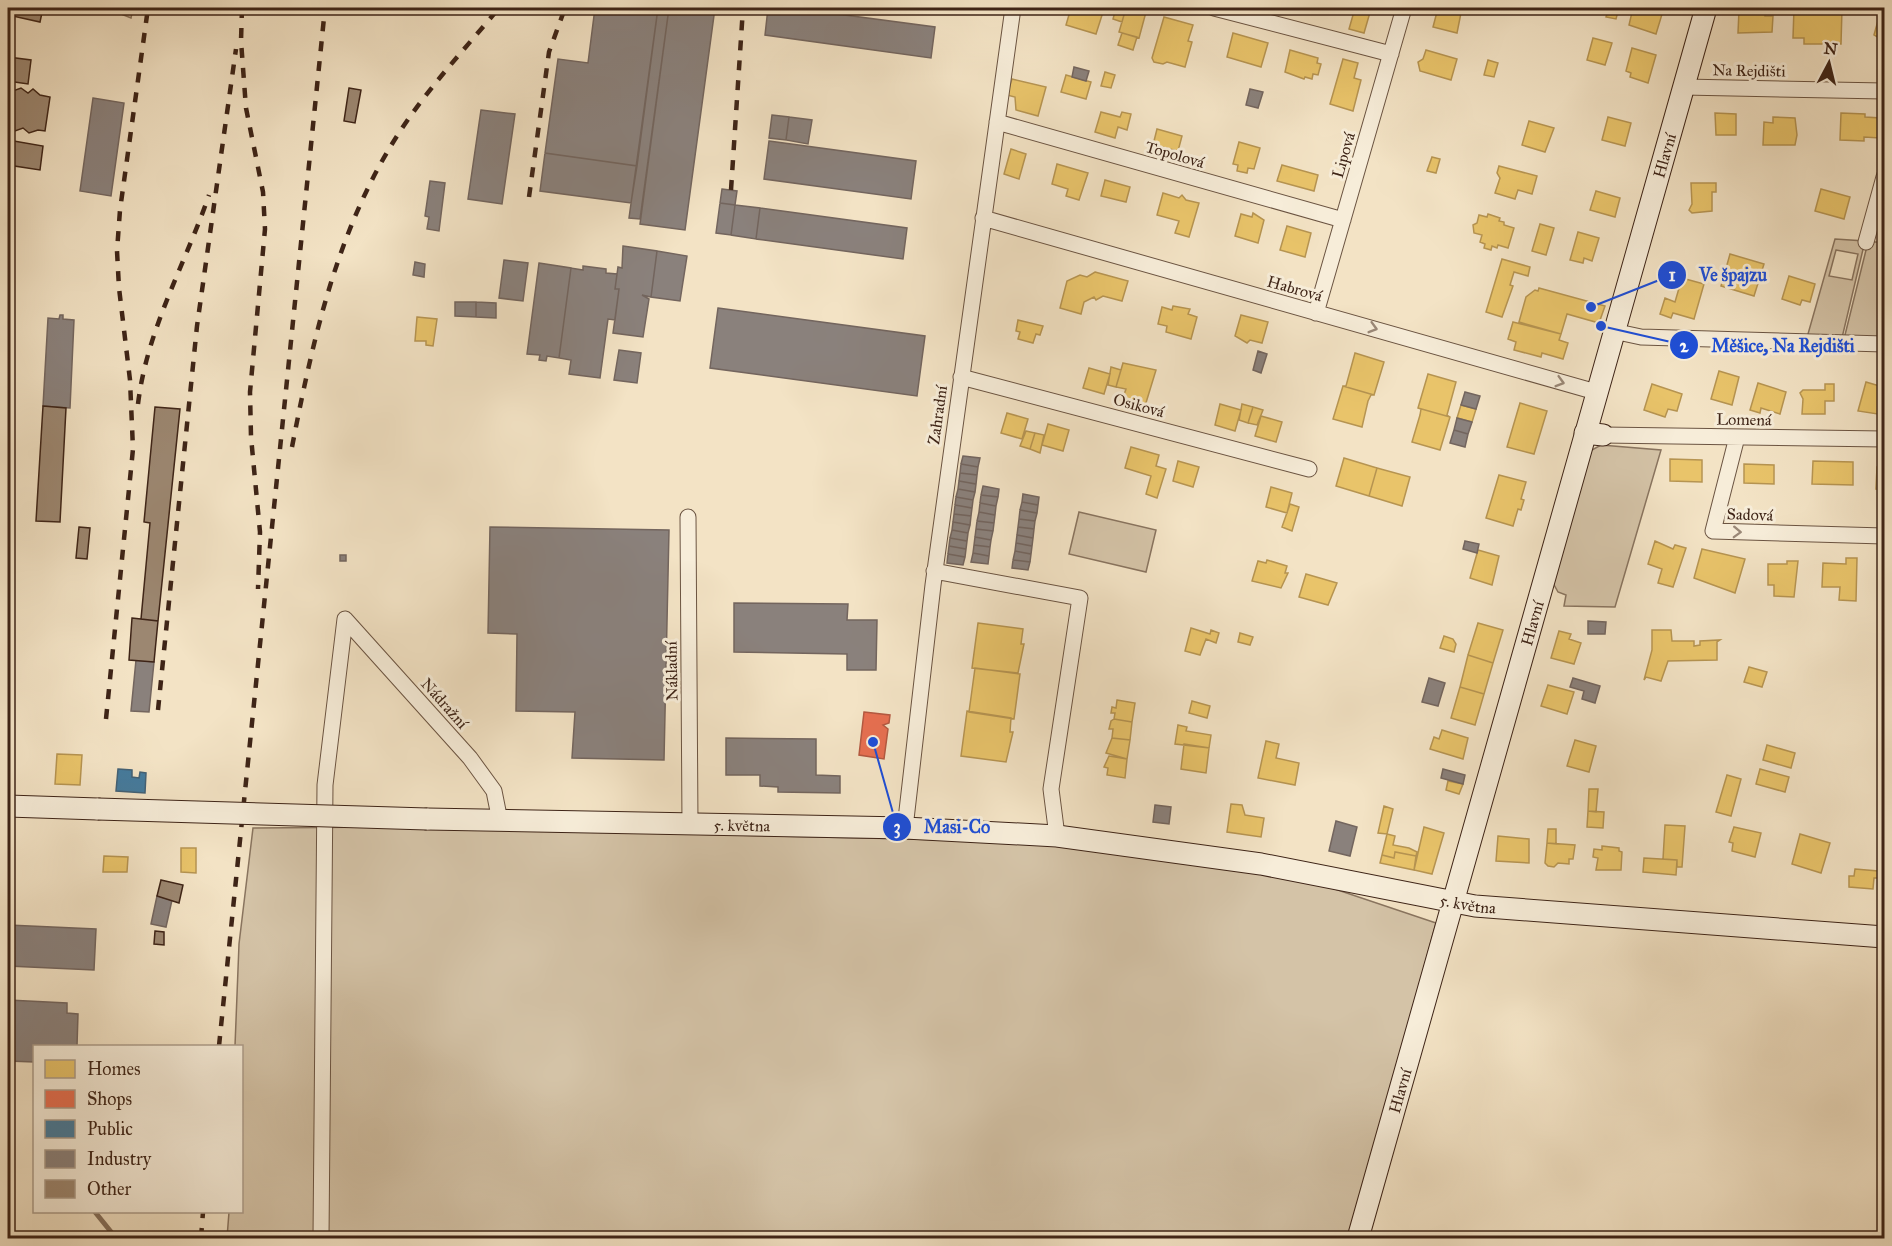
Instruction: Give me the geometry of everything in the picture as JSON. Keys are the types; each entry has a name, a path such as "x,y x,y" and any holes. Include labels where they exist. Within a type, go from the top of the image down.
{"main road":[{"name":"Hlavní","path":"1358,1239 1454,903 1594,434 1596,392 1706,8"},
{"name":"5. května","path":"8,806 500,821 905,828 1057,836 1261,864 1454,903 1884,937"}],"street":[{"name":"Zahradní","path":"905,828 934,571 1013,8"},
{"path":"1214,8 1390,54"},
{"name":"Lipová","path":"1317,312 1404,8"},
{"name":"Na Rejdišti","path":"1684,87 1884,91"},
{"name":"Topolová","path":"997,122 1343,220"},
{"path":"1866,242 1884,177"},
{"name":"Habrová","path":"983,218 1596,392"},
{"path":"1613,332 1641,337 1884,344"},
{"name":"Osiková","path":"961,377 1308,469"},
{"name":"Lomená","path":"1594,434 1884,439"},
{"name":"Sadová","path":"1737,437 1713,531 1884,536"},
{"name":"Nákladní","path":"688,517 690,825"},
{"path":"934,571 1080,598 1051,789 1057,836"},
{"name":"Nádražní","path":"321,1239 325,785 345,619 470,758 494,791 500,821"}],"shaded area":[{"path":"106,8 133,8 131,18"},
{"path":"1835,239 1865,241 1841,342 1806,341","holes":["1836,250 1858,254 1852,280 1829,276"]},
{"path":"1868,242 1884,242 1884,344 1843,343"},
{"path":"1601,445 1661,450 1615,607 1564,606 1566,595 1558,592 1553,583 1590,451"},
{"path":"1079,512 1156,530 1146,572 1069,554"},
{"path":"384,827 1040,842 1311,881 1436,923 1351,1238 227,1238 229,1213 243,1213 243,1045 235,1045 239,944 253,828"}],"building: Homes":[{"path":"170,8 192,8 191,11"},
{"path":"1022,8 1053,8 1052,11 1042,9 1041,13"},
{"path":"1071,8 1088,8 1103,12 1096,34 1066,25"},
{"path":"1116,8 1126,8 1122,22 1113,19"},
{"path":"1126,8 1146,12 1139,38 1119,32"},
{"path":"1355,8 1371,9 1364,33 1349,29"},
{"path":"1438,8 1462,8 1457,33 1433,27"},
{"path":"1609,8 1619,8 1616,19 1606,17"},
{"path":"1633,8 1663,11 1656,34 1629,25"},
{"path":"1794,8 1842,9 1841,44 1804,44 1804,38 1793,38"},
{"path":"1739,10 1765,11 1765,16 1773,16 1772,32 1738,33"},
{"path":"1881,10 1884,11 1884,41 1874,35"},
{"path":"1164,17 1193,25 1188,41 1192,42 1185,67 1167,62 1163,64 1154,62 1152,58"},
{"path":"1122,33 1137,37 1133,50 1118,45"},
{"path":"1233,33 1268,43 1261,67 1227,57"},
{"path":"1593,38 1612,43 1605,65 1587,60"},
{"path":"1632,48 1656,55 1648,83 1630,77 1631,73 1626,71"},
{"path":"1290,50 1318,58 1317,63 1321,64 1318,75 1313,74 1312,79 1305,77 1304,79 1285,72"},
{"path":"1426,50 1457,59 1451,80 1420,71 1418,62 1423,59"},
{"path":"1343,59 1358,63 1354,78 1361,80 1353,111 1330,104"},
{"path":"1488,60 1498,63 1494,77 1484,75"},
{"path":"1105,72 1115,75 1111,88 1101,86"},
{"path":"1066,75 1091,82 1086,99 1061,92"},
{"path":"1012,79 1046,87 1038,116 1016,110 1015,97 1007,95"},
{"path":"1101,112 1120,117 1122,112 1131,114 1127,130 1118,127 1115,138 1095,132"},
{"path":"1715,113 1736,114 1736,135 1716,135"},
{"path":"1841,113 1865,114 1865,117 1881,118 1880,138 1864,137 1864,141 1840,140"},
{"path":"1608,117 1631,123 1625,146 1602,140"},
{"path":"1773,117 1795,118 1797,135 1795,145 1763,145 1764,122 1773,123"},
{"path":"1529,121 1554,128 1545,152 1522,145"},
{"path":"1157,129 1182,136 1178,151 1153,145"},
{"path":"1239,142 1260,148 1254,169 1248,168 1247,173 1237,171 1238,165 1233,164"},
{"path":"1011,149 1026,154 1019,179 1004,174"},
{"path":"1432,157 1440,159 1436,173 1427,171"},
{"path":"1057,164 1088,173 1079,200 1066,196 1068,189 1052,184"},
{"path":"1282,165 1318,175 1314,191 1277,181"},
{"path":"1499,166 1537,176 1532,194 1518,190 1515,199 1495,193 1500,178 1497,173"},
{"path":"1105,180 1130,187 1126,202 1101,196"},
{"path":"1691,183 1716,183 1716,192 1712,192 1712,211 1692,213 1689,210 1692,204"},
{"path":"1821,189 1850,197 1844,219 1815,211"},
{"path":"1596,191 1620,198 1615,217 1590,210"},
{"path":"1163,193 1179,198 1182,195 1186,200 1199,203 1189,237 1175,233 1179,221 1157,215"},
{"path":"1253,213 1264,220 1258,243 1235,236 1241,214 1252,217"},
{"path":"1488,214 1500,218 1499,221 1504,222 1504,225 1514,228 1508,248 1498,245 1497,248 1492,246 1491,250 1484,248 1485,244 1480,242 1482,235 1474,233 1473,225 1477,223 1479,215 1487,217"},
{"path":"1540,224 1554,228 1546,255 1532,251"},
{"path":"1287,226 1311,233 1305,257 1280,250"},
{"path":"1578,232 1599,238 1592,261 1584,258 1583,263 1570,260"},
{"path":"1730,254 1764,264 1754,296 1721,286"},
{"path":"1502,259 1530,267 1528,276 1514,272 1510,285 1513,286 1502,317 1486,312"},
{"path":"1095,272 1128,281 1122,301 1103,296 1096,300 1094,297 1084,302 1081,314 1060,308 1067,281 1080,275 1087,277"},
{"path":"1789,276 1815,284 1810,302 1802,300 1800,305 1782,299"},
{"path":"1682,278 1704,284 1694,319 1673,313 1671,318 1660,314 1665,298 1675,302"},
{"path":"1539,288 1605,306 1599,323 1567,314 1561,334 1519,322 1526,297 1535,290 1538,291"},
{"path":"1173,306 1190,309 1188,314 1197,317 1191,339 1166,332 1167,326 1158,324 1162,307 1172,310"},
{"path":"1241,315 1268,322 1262,343 1250,340 1247,343 1235,336"},
{"path":"417,317 437,319 433,346 426,345 426,341 415,341"},
{"path":"1018,320 1043,326 1040,335 1036,334 1033,343 1018,339 1020,332 1016,331"},
{"path":"1513,322 1561,334 1559,340 1568,343 1563,359 1542,353 1541,357 1514,350 1516,342 1508,339"},
{"path":"1355,353 1384,362 1374,395 1343,386 1346,386"},
{"path":"1123,363 1156,370 1145,406 1122,400 1126,389 1116,387"},
{"path":"1111,367 1121,370 1116,387 1108,385"},
{"path":"1089,368 1110,374 1104,394 1083,388"},
{"path":"1719,371 1739,377 1732,405 1711,399"},
{"path":"1428,374 1456,382 1447,415 1450,417 1418,408"},
{"path":"1866,382 1883,387 1880,398 1884,400 1884,415 1858,411"},
{"path":"1758,383 1786,392 1780,414 1761,408 1760,413 1750,410"},
{"path":"1652,384 1682,394 1677,411 1668,409 1665,417 1644,410"},
{"path":"1825,384 1834,384 1834,401 1825,401 1825,414 1802,414 1803,399 1800,393 1803,390 1825,390"},
{"path":"1343,386 1374,395 1371,395 1368,401 1362,427 1333,419"},
{"path":"1520,403 1547,411 1534,454 1507,447"},
{"path":"1220,404 1241,410 1235,431 1215,425"},
{"path":"1242,404 1253,407 1248,423 1239,420"},
{"path":"1461,405 1476,409 1472,422 1457,418"},
{"path":"1253,407 1263,410 1257,425 1248,423"},
{"path":"1418,408 1450,417 1440,450 1412,442 1420,415 1421,409"},
{"path":"1007,413 1028,419 1022,439 1001,433"},
{"path":"1261,416 1282,422 1276,442 1255,436"},
{"path":"1048,424 1069,430 1063,451 1042,445"},
{"path":"1026,431 1035,433 1030,449 1020,446"},
{"path":"1035,433 1044,435 1040,453 1030,449"},
{"path":"1131,447 1159,455 1156,466 1166,469 1157,498 1146,494 1151,476 1125,468"},
{"path":"1344,458 1377,468 1369,496 1336,486"},
{"path":"1670,459 1702,460 1702,482 1670,481"},
{"path":"1178,461 1199,467 1193,487 1173,481"},
{"path":"1813,461 1853,462 1853,485 1812,484"},
{"path":"1744,464 1774,465 1774,484 1744,483"},
{"path":"1877,467 1884,467 1884,490 1876,489"},
{"path":"1377,468 1410,477 1402,506 1369,496"},
{"path":"1499,475 1526,482 1521,499 1524,500 1521,510 1518,509 1513,526 1486,518"},
{"path":"1271,487 1292,493 1287,513 1266,507"},
{"path":"1290,504 1299,507 1292,531 1282,527"},
{"path":"1655,541 1673,549 1675,545 1686,548 1673,587 1658,583 1662,569 1648,564"},
{"path":"1702,549 1745,559 1735,593 1694,578"},
{"path":"1478,550 1499,556 1492,585 1470,578"},
{"path":"1846,558 1857,558 1856,601 1839,600 1840,587 1822,587 1823,563 1846,564"},
{"path":"1267,560 1287,566 1285,573 1288,573 1281,588 1252,581 1258,561 1266,563"},
{"path":"1787,561 1798,561 1794,597 1774,596 1774,585 1768,585 1768,564 1787,564"},
{"path":"1306,574 1337,583 1328,605 1299,597"},
{"path":"978,623 1023,629 1021,644 1024,644 1018,673 972,668"},
{"path":"1478,623 1503,630 1493,663 1468,655"},
{"path":"1191,628 1210,634 1211,630 1219,633 1216,643 1206,639 1200,655 1185,651"},
{"path":"1652,630 1671,630 1672,641 1694,641 1694,646 1700,645 1700,641 1720,640 1717,642 1717,660 1668,661 1661,681 1646,677 1644,680 1652,650"},
{"path":"1559,631 1571,634 1569,639 1581,643 1574,664 1551,658"},
{"path":"1240,633 1253,637 1250,645 1238,642"},
{"path":"1444,636 1453,639 1456,644 1454,652 1440,648"},
{"path":"1468,655 1493,663 1484,694 1460,687"},
{"path":"1749,667 1767,672 1762,687 1744,682"},
{"path":"975,668 1020,674 1014,719 969,712"},
{"path":"1548,685 1574,692 1567,714 1541,706"},
{"path":"1460,687 1484,694 1475,725 1451,718"},
{"path":"1117,700 1135,703 1132,722 1114,719 1115,713 1111,713 1112,707 1116,708"},
{"path":"1192,701 1210,706 1207,718 1189,713"},
{"path":"967,711 1011,718 1010,732 1013,732 1006,762 961,756"},
{"path":"1114,719 1132,722 1130,740 1112,738 1113,729 1109,729"},
{"path":"1178,725 1187,727 1186,731 1211,735 1209,748 1175,744"},
{"path":"1442,730 1468,738 1463,759 1430,749 1434,737 1439,739"},
{"path":"1112,738 1130,740 1127,759 1106,753"},
{"path":"1575,740 1596,746 1589,772 1567,766"},
{"path":"1266,741 1279,744 1276,758 1299,763 1295,785 1258,778"},
{"path":"1184,744 1209,748 1206,773 1181,769"},
{"path":"1767,745 1795,753 1791,768 1763,760"},
{"path":"1884,748 1884,765 1880,764"},
{"path":"57,754 82,755 80,785 55,784"},
{"path":"1109,756 1127,759 1125,778 1107,775 1108,768 1104,767"},
{"path":"1760,769 1789,777 1785,792 1756,784"},
{"path":"1727,775 1741,779 1731,816 1716,812"},
{"path":"1448,781 1463,784 1459,794 1446,790"},
{"path":"1589,789 1598,789 1596,812 1588,811"},
{"path":"1231,804 1242,805 1245,815 1264,818 1261,837 1227,832"},
{"path":"1384,806 1393,809 1387,834 1378,833"},
{"path":"1588,811 1604,812 1603,828 1587,827"},
{"path":"1665,825 1685,826 1682,867 1677,867 1677,860 1663,859"},
{"path":"1424,827 1444,833 1432,874 1414,870"},
{"path":"1734,827 1761,833 1755,857 1732,851 1733,843 1729,842"},
{"path":"1548,829 1556,829 1556,844 1547,843"},
{"path":"1387,834 1395,836 1393,845 1409,848 1417,852 1416,856 1395,852 1394,858 1382,855"},
{"path":"1800,834 1830,843 1821,873 1792,864"},
{"path":"1498,836 1529,839 1529,863 1496,861"},
{"path":"1547,843 1575,845 1573,859 1569,859 1569,864 1558,863 1554,867 1548,866 1545,863"},
{"path":"1602,846 1619,848 1622,852 1621,870 1596,870 1598,858 1593,857 1594,849 1602,850"},
{"path":"181,848 196,848 196,873 181,872"},
{"path":"1395,852 1416,856 1414,870 1380,863 1382,855 1394,858"},
{"path":"104,856 128,857 127,872 103,872"},
{"path":"1644,858 1677,860 1676,875 1643,872"},
{"path":"1855,869 1878,871 1878,878 1874,878 1873,889 1849,887 1849,876 1854,876"}],"building: Shops":[{"path":"864,712 890,715 889,723 883,725 888,729 884,759 859,755"}],"building: Public":[{"path":"118,769 132,770 132,777 139,778 140,772 146,773 145,793 116,791"}],"building: Industry":[{"path":"595,8 658,8 637,166 545,153 558,59 588,63"},
{"path":"658,8 669,8 640,219 629,218"},
{"path":"669,8 715,8 685,230 640,224"},
{"path":"768,8 792,8 935,27 931,58 765,35"},
{"path":"1074,67 1089,71 1086,81 1072,77"},
{"path":"1250,89 1263,92 1258,108 1246,105"},
{"path":"93,98 124,103 111,196 80,191"},
{"path":"481,110 515,114 502,204 468,199"},
{"path":"772,115 789,117 786,140 769,138"},
{"path":"789,117 812,120 808,144 786,140"},
{"path":"769,141 916,161 911,199 764,179"},
{"path":"545,153 637,166 631,203 540,191"},
{"path":"430,181 445,183 439,231 427,229 429,217 425,216"},
{"path":"722,189 737,191 735,205 720,203"},
{"path":"720,203 735,205 731,235 716,233"},
{"path":"735,205 760,208 756,239 731,235"},
{"path":"760,208 907,228 903,259 756,239"},
{"path":"623,246 657,251 651,297 642,295 649,299 643,337 613,333 619,289 615,289 618,267 622,268"},
{"path":"657,251 687,256 680,301 651,297"},
{"path":"504,260 528,263 523,301 499,298"},
{"path":"415,262 425,264 424,277 413,275"},
{"path":"539,263 571,268 559,358 547,356 546,361 539,360 540,355 527,354"},
{"path":"583,266 606,269 606,273 617,274 615,289 619,289 615,320 608,319 600,378 569,374 571,360 559,358 571,268 583,270"},
{"path":"455,302 476,302 476,317 455,316"},
{"path":"476,302 496,303 496,318 476,317"},
{"path":"718,308 925,336 917,396 710,368"},
{"path":"60,315 63,315 63,319 74,320 70,408 43,406 48,318 59,319"},
{"path":"619,350 641,353 637,383 614,380"},
{"path":"1258,351 1267,354 1261,373 1253,370"},
{"path":"1465,392 1480,396 1476,409 1461,405"},
{"path":"1457,418 1472,422 1468,434 1454,430"},
{"path":"1454,430 1468,434 1465,447 1450,443"},
{"path":"963,456 980,458 978,467 961,464"},
{"path":"961,464 978,467 977,475 960,473"},
{"path":"960,473 977,475 976,484 959,481"},
{"path":"959,481 976,484 975,492 958,489"},
{"path":"983,486 999,489 998,497 981,495"},
{"path":"958,489 975,492 973,500 956,497"},
{"path":"1023,494 1039,497 1038,505 1022,502"},
{"path":"981,495 998,497 996,506 980,503"},
{"path":"956,497 973,500 972,508 955,505"},
{"path":"1022,502 1038,505 1037,513 1020,510"},
{"path":"980,503 996,506 995,515 979,512"},
{"path":"955,505 972,508 971,516 954,514"},
{"path":"1020,510 1037,513 1035,521 1019,519"},
{"path":"979,512 995,515 994,523 977,521"},
{"path":"954,514 971,516 970,525 953,522"},
{"path":"1019,519 1035,521 1034,529 1018,527"},
{"path":"977,521 994,523 993,531 976,529"},
{"path":"953,522 970,525 968,533 952,530"},
{"path":"490,527 669,530 664,760 572,758 575,712 516,711 517,634 488,633"},
{"path":"1018,527 1034,529 1033,538 1017,535"},
{"path":"976,529 993,531 991,540 975,537"},
{"path":"952,530 968,533 967,541 950,538"},
{"path":"1017,535 1033,538 1032,546 1016,543"},
{"path":"975,537 991,540 990,547 974,545"},
{"path":"950,538 967,541 966,549 949,546"},
{"path":"1465,541 1479,544 1477,553 1463,549"},
{"path":"1016,543 1032,546 1031,554 1015,551"},
{"path":"974,545 990,547 989,556 973,553"},
{"path":"949,546 966,549 965,557 948,554"},
{"path":"1015,551 1031,554 1030,562 1013,560"},
{"path":"973,553 989,556 988,564 971,562"},
{"path":"948,554 965,557 963,565 947,563"},
{"path":"340,555 346,555 346,561 340,561"},
{"path":"1013,560 1030,562 1028,570 1012,568"},
{"path":"734,603 848,604 847,620 877,620 876,670 847,670 847,654 734,652"},
{"path":"1588,621 1606,622 1605,634 1588,634"},
{"path":"136,660 154,662 149,712 131,711"},
{"path":"1429,678 1445,683 1438,706 1422,702"},
{"path":"1573,678 1600,686 1595,703 1582,699 1584,691 1570,687"},
{"path":"726,738 816,739 816,775 840,776 840,793 778,792 778,787 760,786 760,775 726,775"},
{"path":"1443,769 1465,775 1463,784 1441,778"},
{"path":"1155,805 1171,807 1169,824 1153,822"},
{"path":"1336,821 1357,827 1350,856 1329,851"},
{"path":"157,896 172,900 166,927 151,924"},
{"path":"8,925 96,929 94,970 8,966"},
{"path":"8,1000 67,1003 67,1013 78,1014 77,1045 33,1045 33,1062 8,1061"}],"building: Other":[{"path":"8,8 43,8 40,22 8,15"},
{"path":"8,57 31,60 28,84 8,81"},
{"path":"8,86 13,91 21,88 28,93 33,89 40,95 50,97 45,131 38,130 29,133 23,128 15,131 8,126"},
{"path":"349,88 361,90 355,123 344,121"},
{"path":"8,140 43,146 40,170 8,165"},
{"path":"43,406 66,408 60,522 36,521"},
{"path":"155,407 180,409 158,621 141,619 150,523 144,522"},
{"path":"79,527 90,528 87,559 76,558"},
{"path":"132,618 158,621 154,662 129,660"},
{"path":"161,880 183,885 179,903 157,896"},
{"path":"155,931 164,932 164,945 154,944"}],"waterway":[{"path":"96,1213 116,1238"}],"railway":[{"path":"106,719 133,449 130,380 117,251 120,210 148,8"},
{"path":"242,8 241,41 246,108 263,192 265,229 250,392 251,437 260,532 258,589"},
{"path":"219,1045 325,8"},
{"path":"292,447 309,366 330,286 358,209 397,136 446,70 499,8"},
{"path":"529,197 549,52 565,8"},
{"path":"731,190 743,8"},
{"path":"158,710 197,326 236,49"},
{"path":"138,404 143,376 158,323 209,195"},
{"path":"201,1238 203,1213"}],"place":[{"name":"Ve špajzu","path":"1591,307"},
{"name":"Měšice, Na Rejdišti","path":"1601,326"},
{"name":"Masi-Co","path":"873,742"}]}
